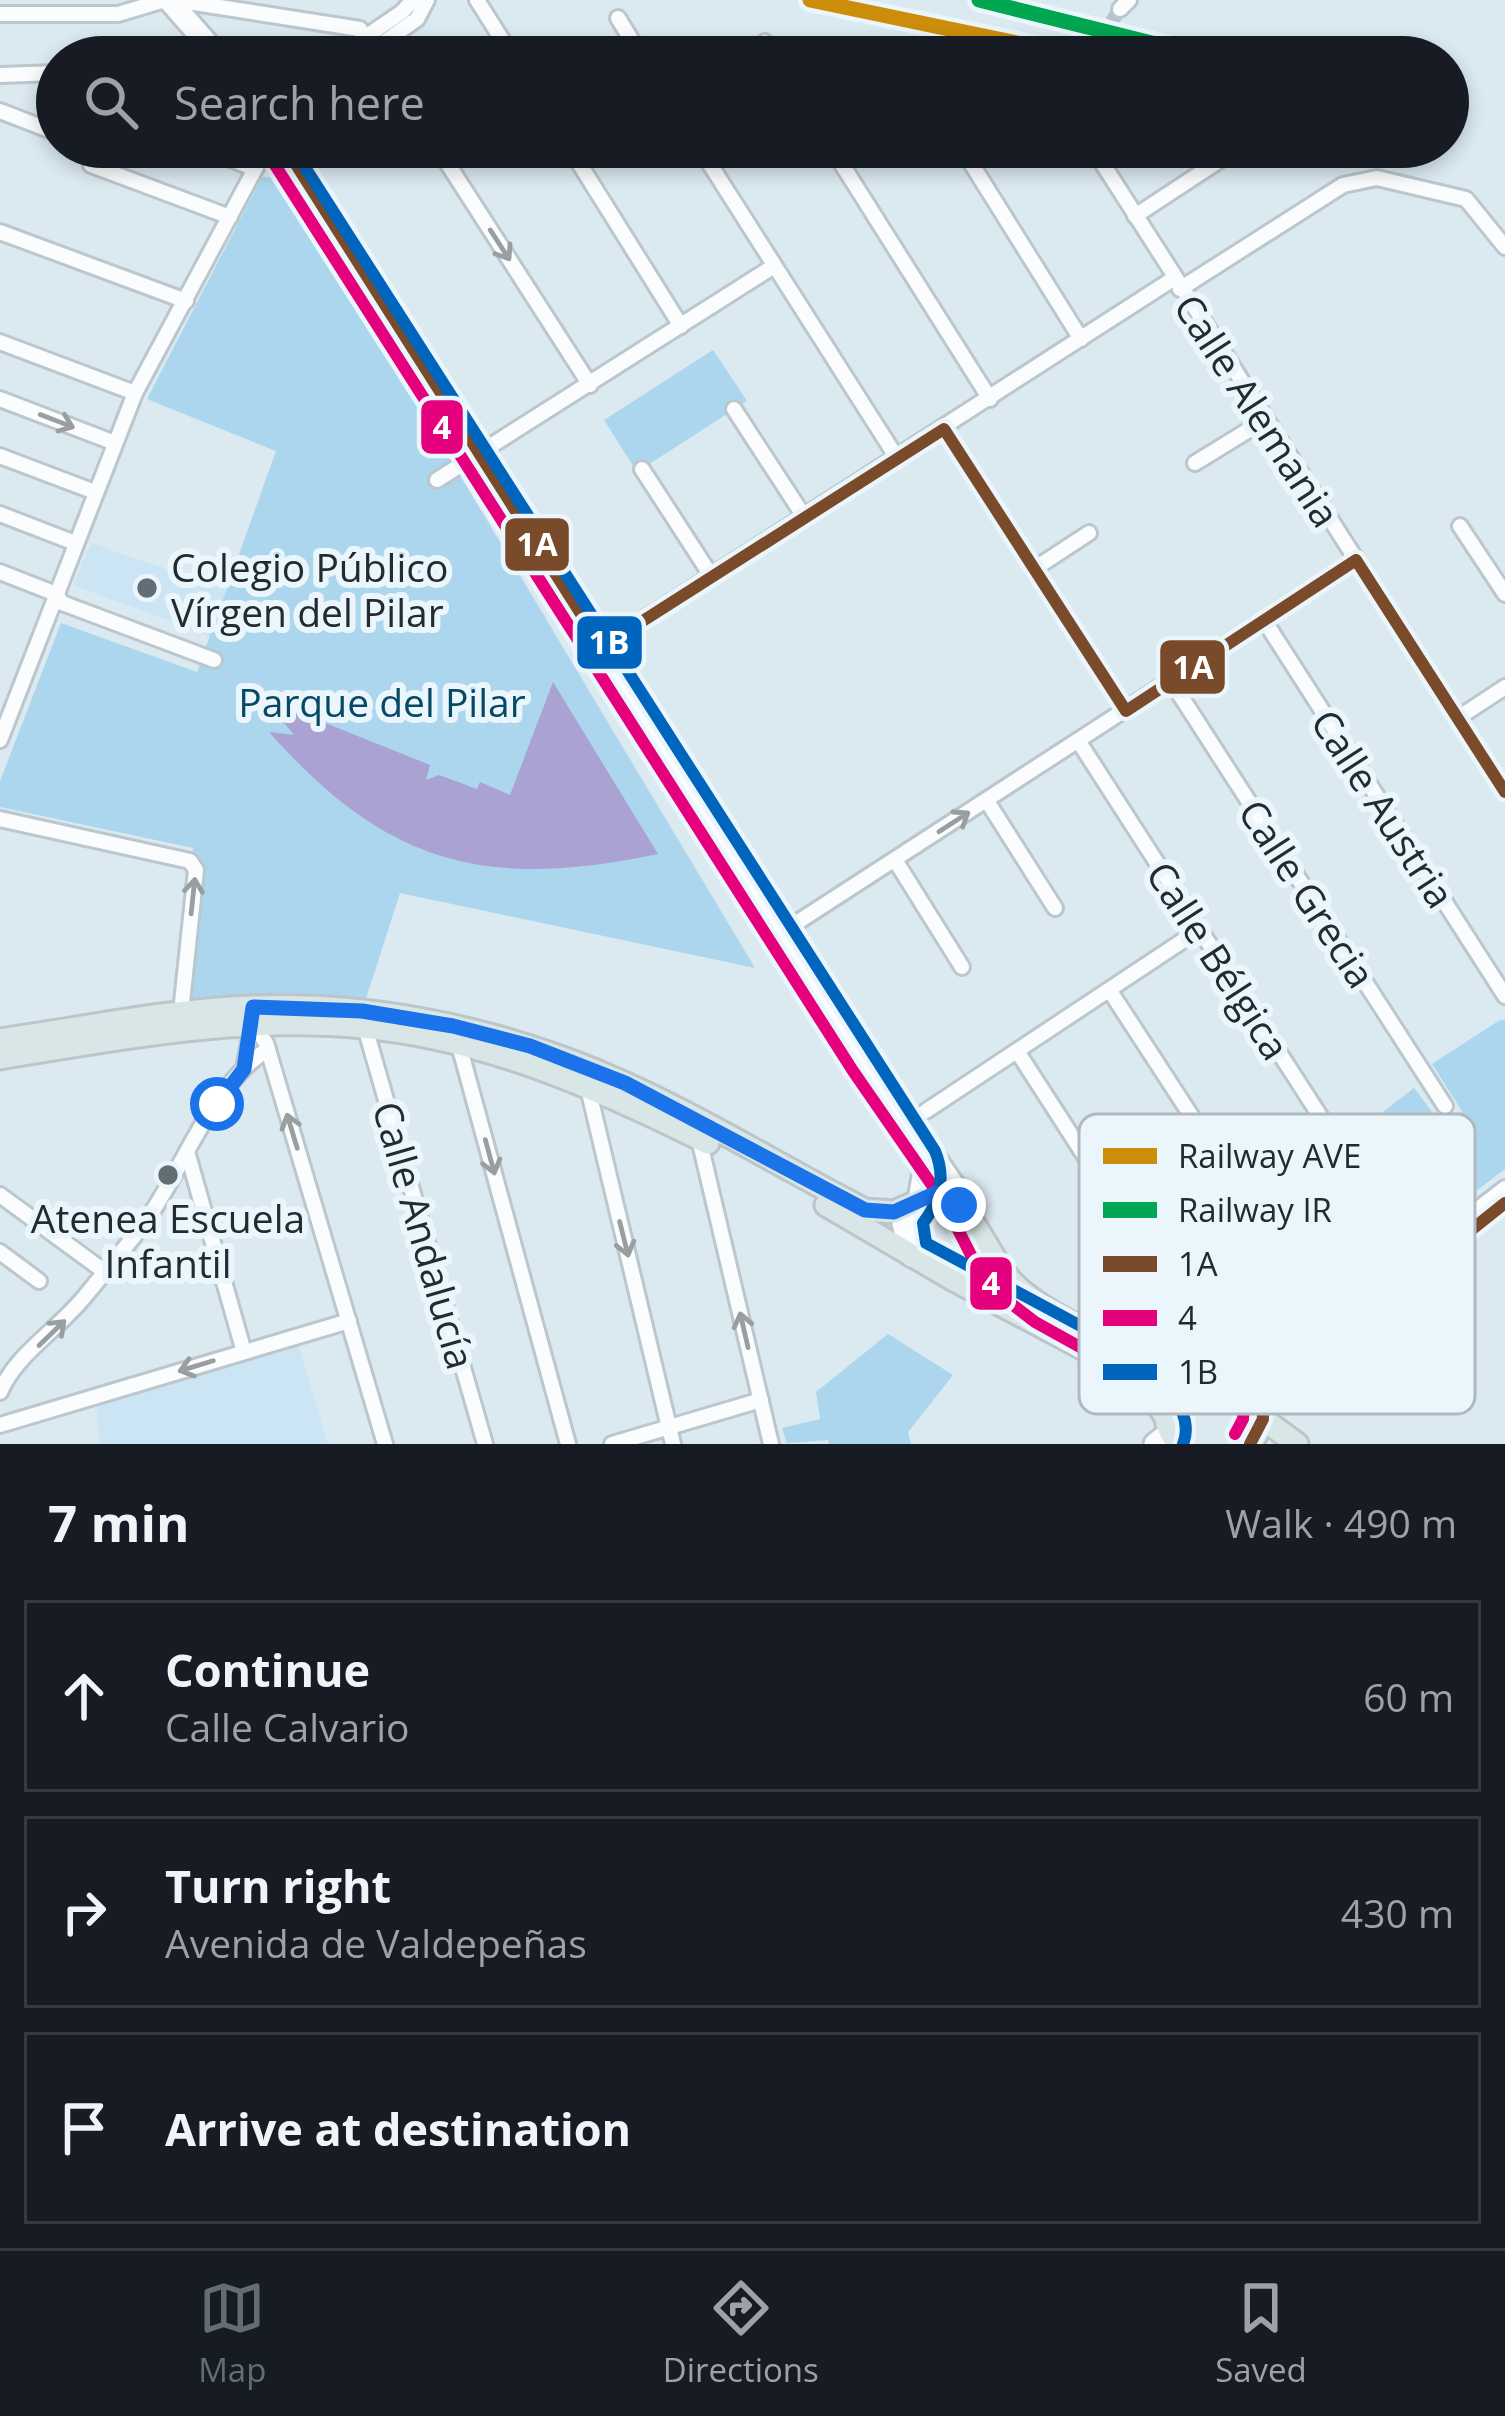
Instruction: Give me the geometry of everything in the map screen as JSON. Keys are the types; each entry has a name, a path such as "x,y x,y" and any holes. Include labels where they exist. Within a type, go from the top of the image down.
{"main road":[{"path":"170,0 201,36"},
{"path":"283,168 476,458 920,1159 924,1171 903,1225 913,1256"},
{"path":"597,650 960,1196 969,1220"},
{"path":"0,1058 253,1016 362,1011 453,1026 530,1046 625,1083 865,1210 880,1214 936,1193 952,1198 1004,1274 1029,1296 1079,1324"},
{"path":"0,1040 182,1012 365,1027 459,1045 587,1084 798,1189 1079,1346"},
{"path":"1250,1444 1256,1414"},
{"path":"1272,1414 1297,1444"}],"street":[{"path":"0,14 118,14 170,0 337,36"},
{"path":"372,36 413,0"},
{"path":"379,36 417,20 427,0"},
{"path":"477,0 500,36"},
{"path":"618,18 629,36"},
{"path":"0,75 36,74"},
{"path":"0,111 36,125"},
{"path":"99,168 230,218"},
{"path":"0,740 135,393 230,218 265,168"},
{"path":"450,168 590,385"},
{"path":"582,168 681,326"},
{"path":"712,168 897,458"},
{"path":"844,168 990,399"},
{"path":"974,168 1082,339"},
{"name":"Calle Alemania","path":"1105,168 1505,792"},
{"path":"1135,216 1208,168"},
{"path":"597,650 1082,339 1343,185 1377,178 1466,199 1505,247"},
{"path":"0,232 186,301"},
{"path":"437,480 774,266"},
{"path":"0,342 135,393"},
{"path":"0,399 115,442"},
{"path":"734,409 805,518"},
{"path":"1196,463 1264,420"},
{"path":"944,429 1126,711"},
{"path":"0,456 95,492"},
{"path":"643,469 712,577"},
{"path":"0,514 75,544"},
{"path":"1460,526 1505,594"},
{"path":"1034,569 1089,533"},
{"path":"784,931 1356,560"},
{"path":"0,572 56,594 62,602 214,660"},
{"name":"Calle Austria","path":"1264,620 1505,996"},
{"name":"Calle Grecia","path":"1171,681 1445,1106"},
{"path":"1458,718 1505,687"},
{"name":"Calle Bélgica","path":"1079,742 1318,1114"},
{"path":"987,801 1055,908"},
{"path":"0,819 190,861 196,870 182,1012"},
{"path":"895,860 962,967"},
{"path":"926,1111 1199,930"},
{"path":"1110,991 1190,1114"},
{"path":"253,1016 268,1049 385,1444"},
{"path":"244,1069 253,1016"},
{"name":"Calle Andalucía","path":"365,1027 485,1444"},
{"path":"459,1045 568,1444"},
{"path":"0,1392 7,1376 70,1315 149,1216 214,1108 244,1069 268,1049"},
{"path":"1017,1051 1079,1147"},
{"path":"587,1084 673,1444"},
{"path":"699,1139 771,1444"},
{"path":"188,1155 244,1352"},
{"path":"1475,1211 1505,1188"},
{"path":"0,1196 105,1272"},
{"path":"1475,1227 1505,1203"},
{"path":"0,1252 39,1281"},
{"path":"0,1425 349,1321"},
{"path":"612,1444 761,1400"}],"shaded area":[{"name":"Colegio Público Vírgen del Pilar","path":"91,543 226,590 210,636 73,585"},
{"path":"553,682 658,854 541,869 491,867 444,857 399,839 356,813 313,777 269,732 294,735 265,699 430,765 426,780 439,775 477,789 480,782 510,795"},
{"path":"299,1346 328,1444 99,1444 97,1405"}],"green space":[{"name":"Parque del Pilar","path":"262,177 282,178 755,968 400,893 362,1011 181,1012 193,848 0,807 0,781 61,623 197,672 276,451 147,399"},
{"path":"713,350 747,401 637,472 604,420"},
{"path":"1505,1020 1505,1169 1475,1192 1475,1114 1458,1114 1462,1111 1432,1064"},
{"path":"1414,1088 1434,1114 1380,1114"},
{"path":"888,1334 953,1375 908,1432 911,1444 787,1443 782,1428 820,1419 816,1392"}],"tunnel":[{"path":"1103,36 1120,9"}],"railway":[{"path":"1013,0 1156,36"}],"rail line":[{"name":"AVE","path":"810,0 983,36"},
{"name":"IR","path":"979,0 1124,36"}],"transit line":[{"name":"4","path":"277,168 853,1071 945,1204 974,1261 1000,1295 1079,1346"},
{"name":"1A","path":"298,168 602,647 944,429 1126,711 1356,560 1505,792"},
{"name":"1B","path":"305,168 935,1151 941,1179 934,1206 923,1223 926,1243 1079,1325"},
{"name":"1A","path":"1475,1227 1505,1203"},
{"name":"1B","path":"1182,1414 1183,1444"},
{"name":"4","path":"1235,1434 1243,1414"},
{"name":"1A","path":"1250,1444 1263,1414"}],"place":[{"name":"Colegio Público Vírgen del Pilar","path":"147,588"},
{"name":"Atenea Escuela Infantil","path":"168,1175"}],"route":[{"path":"217,1104 244,1069 253,1007 362,1011 453,1026 530,1046 625,1083 865,1210 894,1212 936,1193 959,1205"}]}
